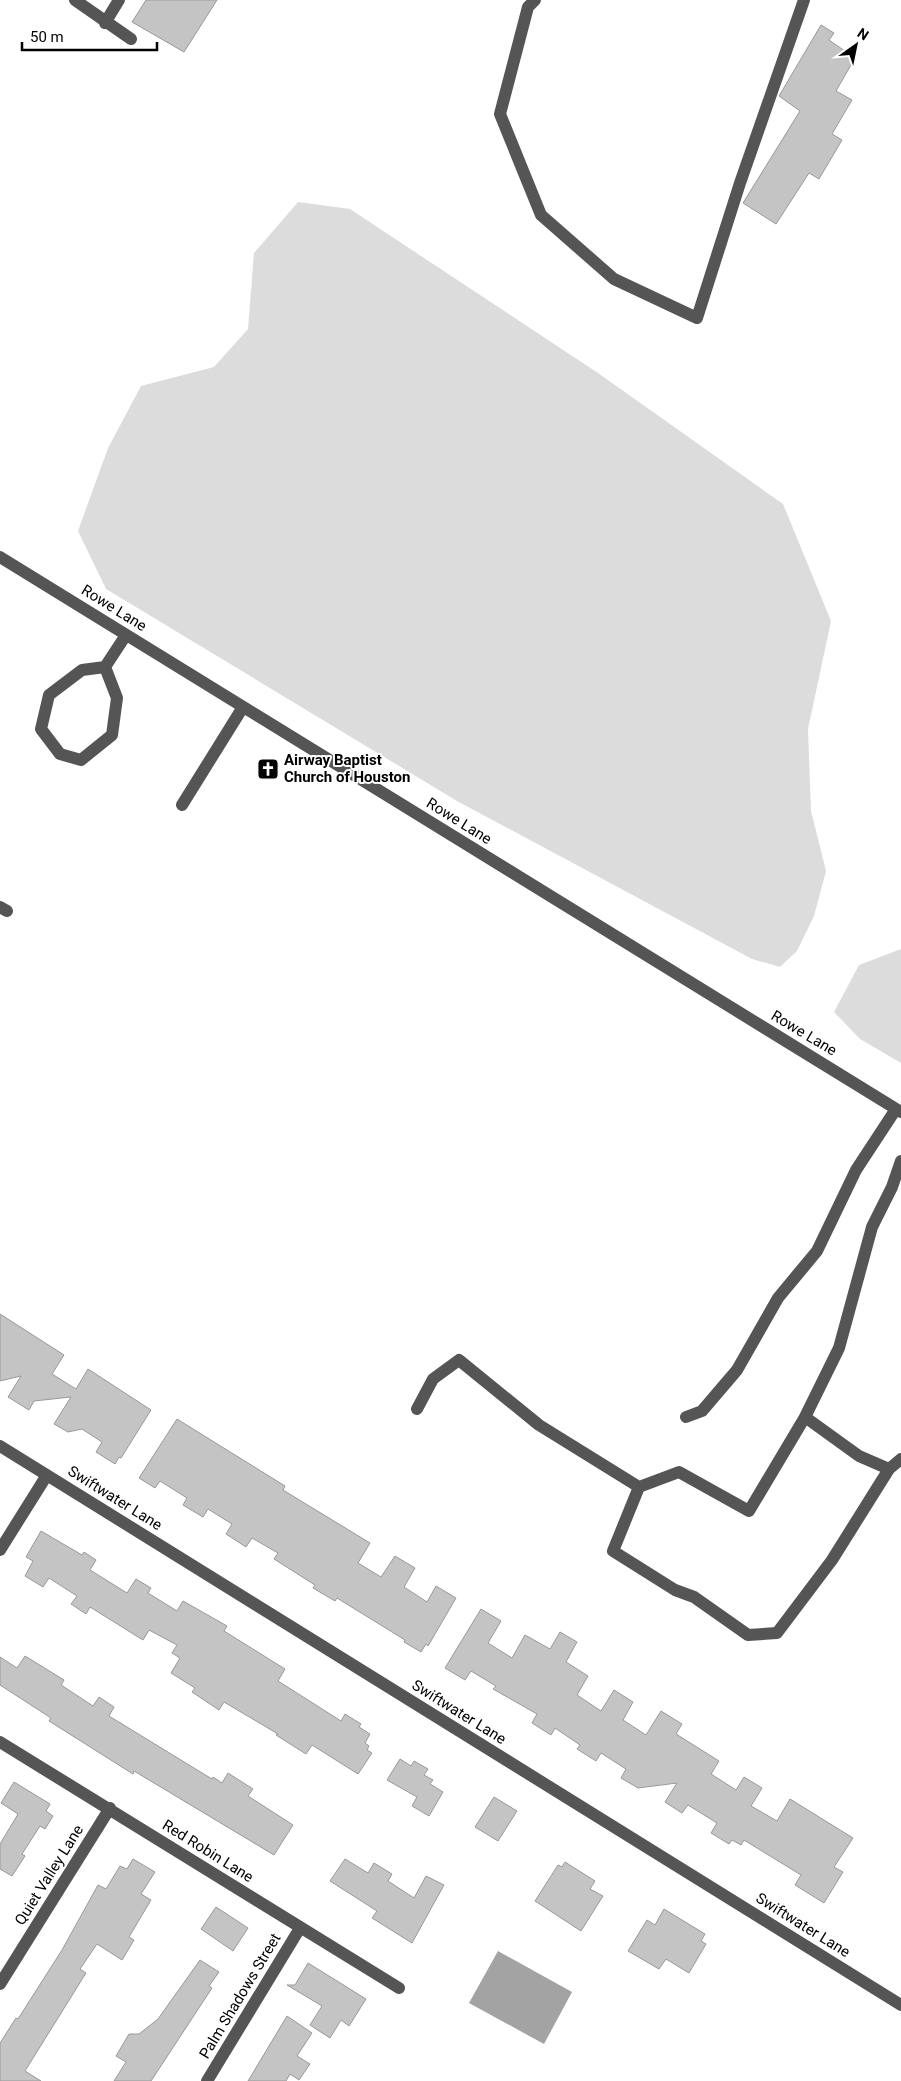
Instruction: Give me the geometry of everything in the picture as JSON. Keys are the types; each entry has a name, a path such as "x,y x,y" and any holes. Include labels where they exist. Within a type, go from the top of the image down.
{"street":[{"path":"75,0 130,39"},
{"path":"105,23 119,0"},
{"path":"535,0 528,7 500,114 541,215 614,279 697,318 740,183 804,0"},
{"name":"Rowe Lane","path":"0,557 899,1110"},
{"path":"105,667 117,698 112,735 81,760 60,754 41,728 49,695 82,670 105,667 126,635"},
{"path":"182,806 243,707"},
{"path":"686,1416 702,1411 737,1370 778,1298 817,1251 856,1170 899,1110"},
{"path":"901,1161 892,1187 872,1227 839,1348 805,1417 749,1511 679,1472 639,1487 613,1551 674,1590 694,1597 748,1635 777,1633 832,1560 889,1469 901,1459"},
{"path":"417,1409 434,1378 459,1360 539,1425 639,1487"},
{"path":"805,1417 859,1456 889,1469"},
{"name":"Swiftwater Lane","path":"0,1446 901,2005"},
{"path":"0,1550 47,1475"},
{"name":"Red Robin Lane","path":"0,1742 400,1988"},
{"name":"Quiet Valley Lane","path":"0,1984 110,1808"},
{"name":"Palm Shadows Street","path":"207,2081 300,1928"}],"shaded area":[{"path":"298,202 350,209 598,373 783,504 831,621 808,729 811,811 826,871 814,916 797,951 780,967 752,959 457,801 106,589 78,531 108,448 141,386 214,367 248,329 254,253"},
{"path":"901,949 901,1063 860,1039 834,1012 859,965"},
{"path":"498,1951 572,1992 544,2044 469,2003"}],"building":[{"path":"146,0 217,0 184,52 132,22"},
{"path":"821,25 834,33 829,40 855,58 836,91 852,100 832,134 842,140 819,179 809,173 776,224 743,203 800,111 779,96"},
{"path":"0,1314 64,1355 52,1374 76,1389 88,1369 151,1410 121,1458 119,1457 115,1464 96,1452 102,1442 82,1429 68,1432 54,1424 71,1397 34,1401 29,1410 8,1397 21,1376 0,1381"},
{"path":"177,1419 285,1486 283,1490 370,1543 358,1563 381,1577 395,1556 415,1568 404,1587 427,1602 436,1586 456,1598 428,1646 426,1644 421,1652 337,1598 335,1601 313,1588 315,1585 274,1559 278,1553 252,1538 246,1547 226,1534 232,1524 208,1509 203,1517 183,1505 187,1498 160,1481 155,1488 139,1478"},
{"path":"41,1531 82,1555 84,1552 96,1560 90,1570 127,1593 136,1579 151,1588 148,1593 177,1611 183,1601 227,1626 224,1631 285,1669 278,1681 341,1721 345,1714 361,1724 359,1727 370,1734 365,1743 369,1746 367,1750 372,1753 358,1774 312,1745 306,1754 276,1735 278,1734 224,1702 219,1710 192,1692 195,1688 171,1673 180,1658 172,1653 177,1645 149,1630 143,1640 90,1607 86,1614 71,1604 77,1596 49,1578 43,1587 25,1576 33,1561 26,1557"},
{"path":"481,1609 501,1621 488,1643 512,1658 525,1635 550,1649 560,1632 577,1642 566,1662 588,1676 577,1695 601,1711 614,1690 633,1702 623,1720 646,1735 661,1711 682,1724 676,1734 719,1761 711,1774 736,1790 744,1777 762,1788 751,1806 777,1821 790,1799 853,1838 834,1867 843,1872 824,1903 795,1885 801,1875 744,1840 741,1845 732,1840 729,1844 711,1833 717,1823 688,1805 682,1813 665,1802 677,1783 638,1788 621,1778 626,1769 601,1753 596,1761 577,1749 580,1745 555,1728 551,1735 532,1723 537,1714 493,1689 496,1686 471,1671 465,1680 445,1668"},
{"path":"25,1656 64,1680 61,1685 93,1706 99,1697 114,1707 109,1716 212,1779 213,1777 222,1783 228,1773 253,1789 248,1796 293,1825 274,1855 134,1771 133,1774 49,1721 51,1718 0,1685 0,1657 17,1668"},
{"path":"400,1759 411,1766 414,1761 428,1769 424,1775 433,1780 430,1784 443,1792 429,1816 412,1806 417,1797 387,1780"},
{"path":"14,1782 50,1804 46,1811 53,1816 45,1829 40,1826 22,1854 25,1856 12,1876 0,1869 0,1844 18,1814 1,1803"},
{"path":"494,1797 517,1811 498,1841 475,1827"},
{"path":"133,1859 155,1872 141,1894 151,1900 129,1937 134,1940 122,1960 97,1944 80,1969 86,1973 25,2071 41,2081 0,2081 0,2043 16,2018 18,2019 62,1950 98,1885 106,1889 120,1866 127,1869"},
{"path":"345,1859 368,1873 374,1863 392,1874 388,1881 414,1898 426,1876 444,1885 412,1943 372,1918 377,1911 330,1881"},
{"path":"565,1862 595,1881 590,1889 603,1896 581,1931 535,1901 558,1865 562,1867"},
{"path":"216,1907 248,1928 233,1951 201,1929"},
{"path":"664,1909 705,1934 701,1941 706,1944 689,1973 666,1959 659,1969 628,1951 647,1920 655,1925"},
{"path":"200,1960 219,1972 209,1986 212,1988 151,2081 114,2081 126,2062 116,2056 129,2034 139,2034 158,2019"},
{"path":"308,1963 366,1999 349,2026 341,2020 330,2038 310,2025 322,2006 287,1985 295,1985"},
{"path":"287,2016 312,2033 297,2056 310,2064 299,2080 290,2074 286,2081 248,2081"}],"place":[{"name":"Airway Baptist Church of Houston","path":"268,769"}]}
